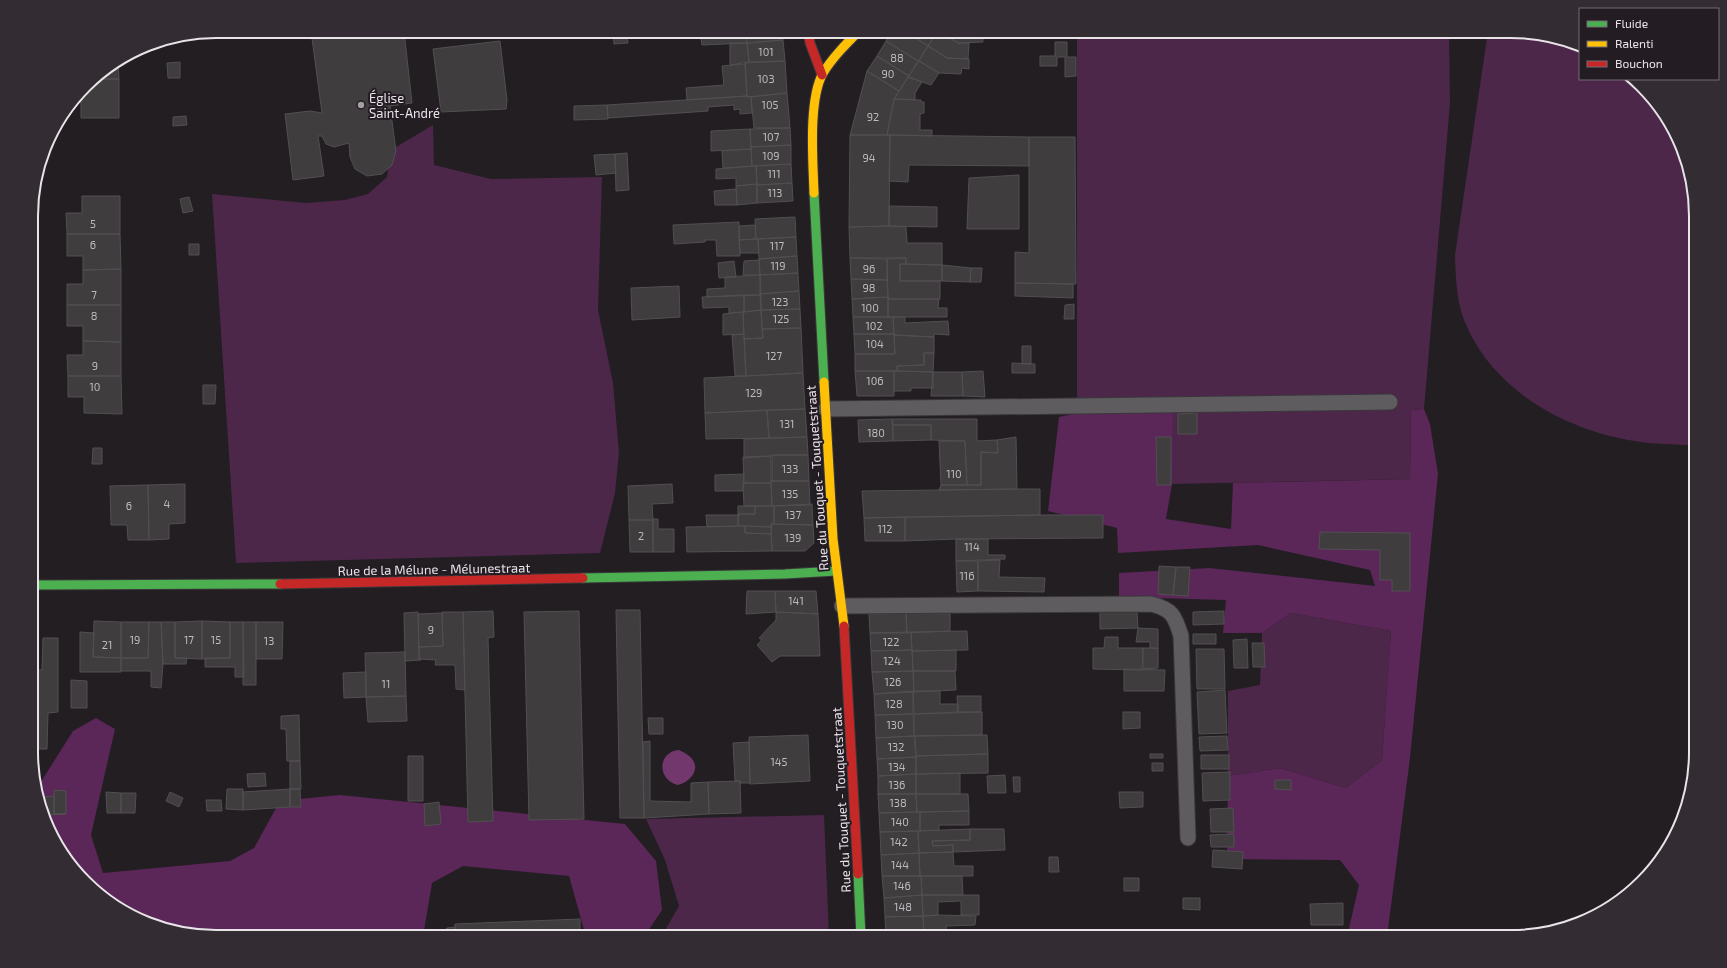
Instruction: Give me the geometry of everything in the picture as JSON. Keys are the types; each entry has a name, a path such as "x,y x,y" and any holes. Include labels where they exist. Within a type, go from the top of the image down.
{"main road":[{"path":"809,38 822,75"},
{"name":"Rue du Touquet - Touquetstraat","path":"852,38 834,57 822,75 816,96 812,126 814,191 826,409 836,571 844,622 861,930"},
{"name":"Rue de la Mélune - Mélunestraat","path":"38,585 322,584 761,575 836,571"}],"lane":[{"path":"826,409 1390,402"},
{"path":"842,606 1151,604 1164,607 1175,617 1181,636 1188,838"}],"shaded area":[{"path":"1077,38 1449,38 1450,103 1424,409 1411,410 1410,479 1172,484 1172,412 1077,413"},
{"path":"1487,38 1522,38 1545,41 1568,47 1579,52 1579,80 1625,80 1628,82 1645,99 1659,117 1671,137 1680,159 1686,182 1689,205 1689,445 1636,441 1607,435 1578,426 1550,413 1525,397 1502,377 1483,355 1468,329 1459,302 1456,284 1455,255"},
{"path":"433,125 434,165 491,179 602,177 598,310 613,383 619,453 615,493 600,553 236,563 212,194 306,203 345,200 368,194 387,177 391,150"},
{"path":"1424,409 1430,424 1438,474 1410,758 1388,930 1349,930 1359,885 1340,860 1227,859 1228,776 1280,768 1346,788 1382,760 1391,631 1291,613 1262,633 1223,633 1226,600 1119,597 1119,573 1209,568 1375,586 1370,570 1258,545 1118,553 1117,528 1048,511 1059,417 1077,413 1173,412 1172,484 1166,519 1231,529 1233,483 1410,479 1411,410"},
{"path":"1291,613 1391,631 1382,760 1346,788 1280,768 1228,776 1228,691 1260,685 1262,633"},
{"path":"96,718 115,729 91,835 103,873 230,861 254,848 280,801 340,795 625,824 656,861 662,910 649,930 584,930 569,876 463,866 432,883 424,930 205,930 182,927 159,921 137,912 117,900 99,886 82,869 68,851 56,831 47,809 41,782 73,731"},
{"path":"679,750 691,758 694,762 695,770 694,774 688,780 678,785 666,778 662,766 663,761 667,756 672,752"},
{"path":"824,815 829,930 665,930 679,906 665,860 646,819"}],"building":[{"name":"Église Saint-André","path":"312,38 405,38 412,103 390,106 396,151 392,165 382,174 367,176 355,169 350,157 349,143 334,147 326,144 322,136 318,136 324,176 293,180 285,114 310,111 322,113"},
{"path":"614,38 627,38 628,43 614,44"},
{"path":"701,38 747,38 747,43 702,45"},
{"path":"747,38 783,38 783,40 747,43"},
{"path":"888,38 916,38 928,46 918,61 886,41"},
{"path":"916,38 933,38 928,46"},
{"path":"933,38 950,38 958,43 969,43 968,59 947,58 928,46"},
{"path":"950,38 983,38 983,42 958,43"},
{"path":"783,40 785,61 749,62 747,43"},
{"path":"500,41 507,100 506,109 441,112 433,49"},
{"path":"886,41 918,61 909,76 877,56"},
{"path":"1055,42 1067,42 1067,57 1076,57 1076,76 1065,77 1065,57 1057,57 1057,66 1040,66 1040,56 1055,56"},
{"path":"730,43 747,43 749,62 730,65"},
{"path":"928,46 947,58 969,59 969,69 962,68 961,74 939,73 919,61"},
{"path":"877,56 909,76 899,91 867,71"},
{"path":"785,61 787,93 747,97 745,63"},
{"path":"919,61 939,73 931,85 908,77"},
{"path":"180,62 180,78 168,78 167,63"},
{"path":"745,64 747,96 687,100 686,88 724,85 722,66"},
{"path":"118,67 119,79 103,79"},
{"path":"867,71 899,91 894,99 887,135 850,135"},
{"path":"908,77 922,82 915,93 915,100 894,99"},
{"path":"103,79 119,79 119,118 81,118 81,102 80,102 90,90"},
{"path":"787,93 790,128 754,128 751,97"},
{"path":"747,96 751,97 752,113 740,114 740,109 734,110 734,105 708,107 708,111 608,118 607,105"},
{"path":"894,99 921,100 921,102 924,102 924,113 920,114 920,130 932,130 932,136 887,135"},
{"path":"607,105 608,119 574,120 574,106"},
{"path":"186,116 187,125 173,126 173,117"},
{"path":"790,128 791,145 751,147 750,129"},
{"path":"750,129 751,149 711,151 711,131"},
{"path":"850,135 890,135 889,226 849,227"},
{"path":"890,135 1029,137 1029,166 909,165 908,182 889,181"},
{"path":"1029,137 1075,137 1076,284 1015,283 1015,252 1029,253"},
{"path":"791,145 791,164 752,166 751,147"},
{"path":"751,149 752,166 723,168 722,151"},
{"path":"627,153 629,190 616,191 615,154"},
{"path":"615,154 616,173 596,175 594,155"},
{"path":"791,164 792,183 757,185 756,166"},
{"path":"756,166 757,184 736,186 736,178 716,179 716,169"},
{"path":"1019,175 1019,229 967,229 969,178"},
{"path":"792,183 793,201 757,203 757,185"},
{"path":"757,184 757,203 737,205 736,186"},
{"path":"736,189 737,205 715,205 714,191"},
{"path":"82,196 120,196 120,234 67,234 66,213 82,213"},
{"path":"189,197 193,211 183,213 180,199"},
{"path":"889,206 937,207 937,227 889,226"},
{"path":"795,217 796,237 756,239 755,219"},
{"path":"739,222 740,256 717,256 716,240 674,244 673,225"},
{"path":"755,225 756,239 739,240 739,226"},
{"path":"849,227 906,227 907,243 942,243 942,265 906,264 906,258 850,258"},
{"path":"67,234 120,234 121,269 83,270 83,256 67,256"},
{"path":"796,237 797,256 759,259 758,239"},
{"path":"758,239 759,253 740,253 739,240"},
{"path":"189,244 199,244 199,255 189,255"},
{"path":"797,256 798,273 760,275 759,259"},
{"path":"850,258 887,259 887,280 851,279"},
{"path":"906,258 906,264 900,264 900,281 940,281 940,299 888,299 887,259"},
{"path":"759,260 760,275 743,275 744,261"},
{"path":"734,261 736,277 719,278 718,263"},
{"path":"900,264 942,265 942,281 900,281"},
{"path":"942,265 971,268 970,282 942,281"},
{"path":"971,268 982,268 981,282 970,282"},
{"path":"121,269 121,305 67,305 67,284 83,284 83,270"},
{"path":"798,273 799,291 760,294 760,275"},
{"path":"760,275 761,295 707,297 707,289 725,288 725,277"},
{"path":"851,279 887,280 888,297 852,299"},
{"path":"1015,283 1073,284 1073,298 1015,296"},
{"path":"679,286 680,317 632,320 631,288"},
{"path":"799,291 800,309 761,310 760,294"},
{"path":"744,295 761,295 761,310 744,312"},
{"path":"744,295 744,312 729,313 729,307 703,308 702,297"},
{"path":"888,297 888,317 853,317 852,299"},
{"path":"888,299 939,299 938,308 947,308 947,317 888,317"},
{"path":"1074,304 1074,319 1064,319 1065,305"},
{"path":"67,305 121,305 121,342 83,341 83,326 67,326"},
{"path":"800,309 801,328 762,329 761,310"},
{"path":"761,310 763,338 744,339 743,312"},
{"path":"743,312 744,334 723,335 723,314"},
{"path":"853,317 893,317 894,334 854,334"},
{"path":"893,317 905,317 905,323 948,321 949,335 934,334 934,337 894,335"},
{"path":"801,328 803,373 746,376 744,339 763,338 762,329"},
{"path":"744,334 746,376 735,376 732,335"},
{"path":"854,334 894,334 895,354 855,354"},
{"path":"894,335 934,337 934,353 924,353 924,365 897,366 897,371 855,371 855,354 895,354"},
{"path":"83,341 121,342 121,376 68,376 67,355 83,355"},
{"path":"1022,346 1031,346 1031,364 1022,364"},
{"path":"924,353 934,353 933,372 897,371 897,366 924,365"},
{"path":"1012,363 1035,364 1035,373 1012,373"},
{"path":"855,371 894,371 894,396 857,396"},
{"path":"894,371 933,372 933,388 911,388 911,391 894,391"},
{"path":"983,371 985,397 963,396 962,372"},
{"path":"933,372 962,372 963,396 931,396"},
{"path":"803,373 805,409 705,413 704,378"},
{"path":"68,376 121,376 122,414 84,413 84,397 68,397"},
{"path":"203,385 216,385 215,404 203,404"},
{"path":"805,409 807,437 769,438 767,410"},
{"path":"767,410 769,438 706,439 705,413"},
{"path":"1197,413 1197,434 1178,434 1178,414"},
{"path":"892,419 893,441 859,442 858,420"},
{"path":"892,419 977,419 977,441 997,440 998,453 981,452 981,485 967,485 965,441 931,440 931,425 893,425"},
{"path":"893,425 931,425 931,440 893,441"},
{"path":"807,437 808,455 772,455 744,458 744,439"},
{"path":"1016,437 1017,489 939,490 941,485 981,485 981,452 998,453 997,440"},
{"path":"1156,437 1171,437 1171,485 1157,485"},
{"path":"939,441 965,441 967,485 941,485"},
{"path":"93,448 102,448 102,464 92,464"},
{"path":"772,455 808,455 809,481 772,481"},
{"path":"771,456 771,483 744,483 743,457"},
{"path":"744,474 743,491 715,491 715,475"},
{"path":"771,481 809,481 810,505 772,506"},
{"path":"743,483 771,483 772,506 744,506"},
{"path":"185,484 185,523 169,524 169,539 149,540 148,485"},
{"path":"672,484 673,503 652,504 653,520 629,520 628,486"},
{"path":"148,485 149,540 128,540 127,525 111,525 110,486"},
{"path":"1040,489 1040,515 864,518 862,491"},
{"path":"812,504 813,525 774,524 774,506"},
{"path":"738,506 755,506 755,514 738,514"},
{"path":"755,506 774,506 774,524 771,524 772,527 738,526 738,514 755,514"},
{"path":"706,515 739,515 738,526 707,527"},
{"path":"1103,515 1103,538 956,539 905,541 905,517"},
{"path":"905,517 905,541 865,541 864,518"},
{"path":"653,519 658,519 658,529 674,529 674,552 653,552"},
{"path":"629,520 653,520 653,552 630,552"},
{"path":"771,524 813,525 814,543 805,551 772,551"},
{"path":"745,526 772,527 771,534 745,533"},
{"path":"745,526 745,533 771,534 772,551 687,552 686,527"},
{"path":"1320,532 1410,533 1410,591 1392,591 1392,580 1380,580 1380,550 1319,549"},
{"path":"956,539 988,539 988,555 1005,555 1005,559 956,561"},
{"path":"1000,560 999,577 1045,578 1044,592 978,591 978,561"},
{"path":"956,561 978,561 978,591 957,592"},
{"path":"1159,566 1176,567 1173,595 1158,594"},
{"path":"1176,567 1190,567 1188,596 1173,595"},
{"path":"747,591 775,591 776,612 746,614"},
{"path":"775,591 816,591 818,614 776,612"},
{"path":"616,610 640,610 644,818 620,818"},
{"path":"493,611 494,637 488,638 493,821 468,822 463,612"},
{"path":"579,611 584,819 529,820 524,612"},
{"path":"1100,611 1137,611 1138,628 1100,629"},
{"path":"1224,611 1224,624 1193,625 1193,612"},
{"path":"418,612 419,659 421,660 405,661 404,613"},
{"path":"442,612 463,612 465,690 456,689 455,665 435,665 436,660 419,659 419,647 443,646"},
{"path":"776,612 818,614 820,656 780,656 772,662 757,645 762,640 759,638 776,620"},
{"path":"442,613 443,646 419,647 418,614"},
{"path":"906,613 907,633 870,633 869,614"},
{"path":"906,613 950,614 950,631 907,633"},
{"path":"94,621 121,622 121,658 93,657"},
{"path":"202,621 230,622 230,658 202,659"},
{"path":"202,621 202,659 175,658 175,622"},
{"path":"121,622 149,622 148,658 121,658"},
{"path":"149,622 161,622 163,664 161,688 151,687 151,671 121,671 121,658 148,658"},
{"path":"161,622 175,622 175,658 187,658 186,664 163,664"},
{"path":"230,622 243,622 244,677 235,677 235,667 205,667 205,658 230,658"},
{"path":"243,622 256,622 256,685 243,685"},
{"path":"256,622 283,622 282,659 256,659"},
{"path":"1138,628 1158,629 1158,649 1150,648 1150,642 1136,642"},
{"path":"967,631 968,650 912,651 911,632"},
{"path":"80,632 94,633 93,657 121,658 121,672 80,672"},
{"path":"911,632 912,650 871,651 870,633"},
{"path":"1193,634 1216,634 1216,644 1193,644"},
{"path":"1105,637 1118,637 1118,648 1143,648 1142,670 1093,669 1093,648 1104,648"},
{"path":"43,638 58,638 58,712 48,713 47,749 38,749 38,670 42,670"},
{"path":"1247,639 1248,668 1234,668 1233,640"},
{"path":"1252,643 1264,643 1265,667 1253,667"},
{"path":"1143,648 1158,648 1158,668 1143,669"},
{"path":"1196,649 1224,649 1225,689 1197,689"},
{"path":"912,650 913,671 872,672 871,651"},
{"path":"956,650 956,671 913,671 912,651"},
{"path":"405,652 406,696 366,697 365,653"},
{"path":"1124,669 1165,670 1164,691 1124,691"},
{"path":"913,671 955,671 956,690 914,692"},
{"path":"913,671 914,692 874,694 872,672"},
{"path":"366,672 366,697 344,698 343,673"},
{"path":"71,680 87,681 87,708 71,708"},
{"path":"1225,690 1227,733 1199,734 1197,692"},
{"path":"913,691 913,714 875,715 874,694"},
{"path":"913,691 940,691 940,704 958,704 958,712 914,714"},
{"path":"406,696 407,721 368,722 366,697"},
{"path":"957,696 981,696 981,712 958,712"},
{"path":"982,712 982,735 914,736 914,714"},
{"path":"1123,712 1140,712 1140,728 1123,729"},
{"path":"913,714 914,736 876,738 875,715"},
{"path":"299,715 300,761 287,761 286,729 281,729 281,716"},
{"path":"648,718 663,718 663,734 649,734"},
{"path":"808,735 810,781 750,784 749,737"},
{"path":"987,735 988,754 916,756 915,736"},
{"path":"914,736 916,757 877,759 876,738"},
{"path":"1227,736 1228,750 1200,751 1199,737"},
{"path":"650,741 650,801 691,802 691,783 708,782 709,814 644,818 643,742"},
{"path":"749,742 750,783 740,783 740,781 735,781 733,743"},
{"path":"988,754 988,773 916,774 916,756"},
{"path":"1150,754 1163,754 1163,758 1150,758"},
{"path":"1201,755 1229,755 1229,769 1201,769"},
{"path":"408,756 423,756 423,801 408,801"},
{"path":"916,757 916,774 878,776 877,759"},
{"path":"290,761 300,761 301,789 290,789"},
{"path":"1152,763 1163,763 1163,771 1152,771"},
{"path":"1230,772 1230,800 1203,801 1202,773"},
{"path":"265,773 266,786 248,787 247,774"},
{"path":"960,773 960,794 916,794 916,774"},
{"path":"916,774 916,794 878,794 878,776"},
{"path":"1005,775 1006,793 988,793 987,776"},
{"path":"1013,777 1020,777 1020,792 1014,792"},
{"path":"1275,780 1291,780 1291,790 1275,789"},
{"path":"740,781 741,813 709,814 708,782"},
{"path":"227,789 243,789 243,810 226,809"},
{"path":"290,789 300,789 301,807 290,807"},
{"path":"290,789 290,807 243,810 243,792"},
{"path":"54,790 66,791 66,814 54,814"},
{"path":"106,792 121,793 121,813 107,813"},
{"path":"170,792 183,798 179,807 166,801"},
{"path":"1119,792 1143,792 1143,807 1120,808"},
{"path":"121,793 136,793 135,813 121,813"},
{"path":"878,794 916,794 917,812 879,813"},
{"path":"916,794 968,794 969,811 917,812"},
{"path":"54,796 54,814 66,814 50,815 44,797"},
{"path":"206,800 221,800 222,811 207,811"},
{"path":"439,802 441,824 425,826 424,804"},
{"path":"1233,808 1234,832 1211,832 1210,809"},
{"path":"969,811 969,825 939,825 939,830 920,831 920,812"},
{"path":"920,812 920,831 880,832 879,813"},
{"path":"970,829 970,840 932,841 933,846 953,845 953,852 919,853 918,831"},
{"path":"970,829 1004,829 1005,850 953,852 953,845 933,846 932,841 970,840"},
{"path":"918,831 919,853 881,855 880,832"},
{"path":"1234,834 1234,847 1211,847 1210,835"},
{"path":"1213,850 1243,852 1242,869 1212,867"},
{"path":"953,852 954,866 973,866 973,876 920,876 919,853"},
{"path":"919,853 920,876 882,876 881,855"},
{"path":"1049,857 1058,857 1059,872 1049,872"},
{"path":"882,876 921,876 922,895 884,898"},
{"path":"921,876 962,876 963,895 922,895"},
{"path":"1124,878 1139,878 1139,891 1124,891"},
{"path":"922,895 923,916 885,917 884,898"},
{"path":"922,895 979,895 979,915 961,915 961,901 938,902 938,915 923,916"},
{"path":"1183,898 1200,898 1200,910 1183,909"},
{"path":"1343,903 1343,925 1311,925 1310,904"},
{"path":"923,916 976,916 975,925 946,926 946,930 924,930"},
{"path":"923,916 924,930 886,930 885,917"},
{"path":"580,919 580,930 455,930 455,924"},
{"path":"455,927 455,930 446,930 447,928"}],"traffic: fast":[{"path":"814,193 824,382"},
{"path":"583,578 785,574 836,571"},
{"path":"38,585 280,584"},
{"path":"858,874 861,930"}],"traffic: slow":[{"path":"814,193 812,132 815,99 818,85 823,73 831,62 852,38"},
{"path":"824,382 833,539 844,626"}],"traffic: jam":[{"path":"809,38 822,75"},
{"path":"280,584 583,578"},
{"path":"844,626 858,874"}],"place":[{"name":"Église Saint-André","path":"361,105"}]}
